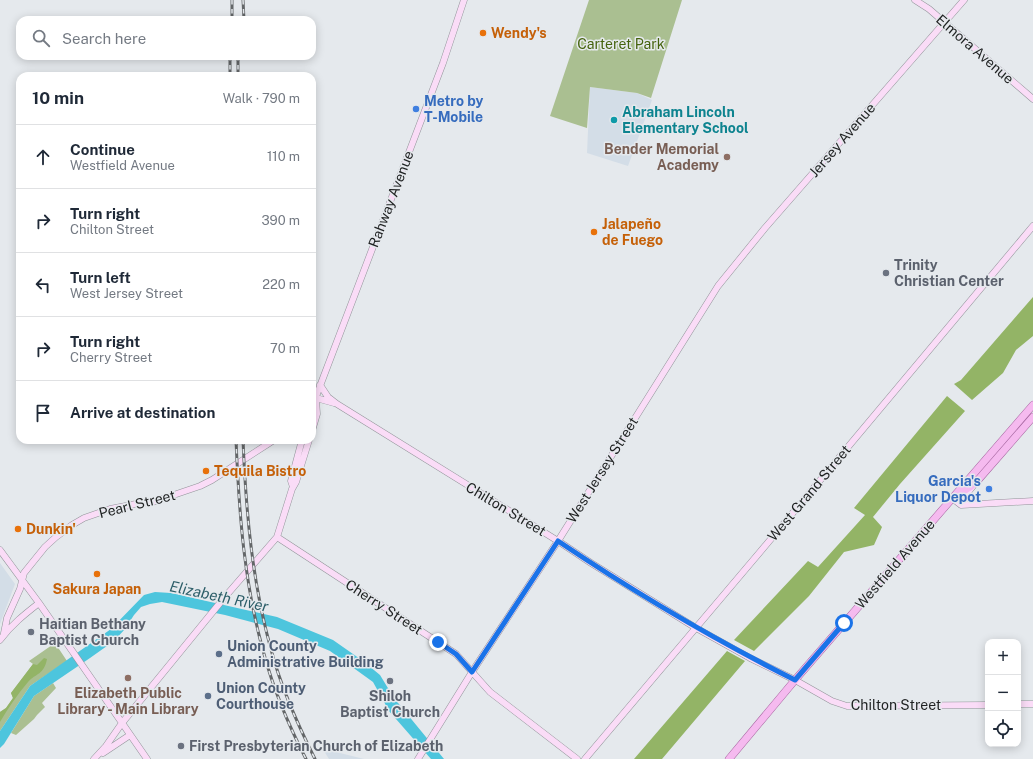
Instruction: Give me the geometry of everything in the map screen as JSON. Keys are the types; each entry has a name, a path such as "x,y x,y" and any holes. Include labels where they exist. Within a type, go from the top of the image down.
{"main road":[{"name":"Westfield Avenue","path":"729,759 795,680 1033,406"},
{"name":"Westfield Avenue","path":"952,498 970,487 983,475 1033,417"}],"street":[{"name":"Rahway Avenue","path":"316,417 316,398 320,385 443,63 464,0"},
{"name":"Elmora Avenue","path":"915,0 929,9 1033,100"},
{"name":"Jersey Avenue","path":"721,281 764,228 964,0"},
{"name":"West Grand Street","path":"585,759 1033,226"},
{"name":"West Jersey Street","path":"418,759 472,672 558,541 721,281"},
{"name":"Chilton Street","path":"320,385 328,397 336,404 696,628 832,701 847,706 985,705"},
{"name":"Chilton Street","path":"316,398 336,404"},
{"name":"Pearl Street","path":"4,633 7,618 20,589 22,579 30,564 62,532 78,522 110,509 153,502 200,486 212,480 268,444"},
{"path":"293,487 291,481 301,444"},
{"path":"95,758 224,598 277,537 307,444"},
{"path":"961,505 964,497 983,475"},
{"path":"952,498 961,505 1033,501"},
{"name":"Cherry Street","path":"277,537 456,654 490,692 577,759"},
{"path":"0,550 75,654 147,759"},
{"name":"Pearl Street","path":"0,640 4,633 24,614 39,603"},
{"path":"1021,704 1033,704"},
{"path":"95,758 130,735"}],"shaded area":[{"path":"590,87 637,93 652,100 628,166 587,153"},
{"path":"0,563 15,584 0,624"},
{"path":"329,749 364,759 329,759 324,751"}],"green space":[{"name":"Carteret Park","path":"589,0 682,0 651,98 637,93 590,87 587,128 550,116"},
{"path":"1033,297 1033,336 1016,350 1003,373 972,400 954,384 961,380"},
{"path":"947,396 965,411 900,484 873,517 882,527 874,545 844,552 809,596 754,651 734,640 808,561 818,567 865,515 854,508"},
{"path":"55,643 67,661 30,686 0,731 0,712 6,708 13,698 11,693 33,664 29,661"},
{"path":"727,651 745,661 662,759 634,759"},
{"path":"44,658 47,659 42,671 31,679 24,687 0,722 0,712 6,708 13,698 11,693 33,664 37,665"},
{"path":"53,683 56,688 42,703 45,707 16,735 11,733 34,696"}],"water":[{"path":"155,592 171,593 277,617 333,640 380,675 394,698 444,759 431,759 389,711 373,682 330,651 278,629 225,615 162,602 141,607 114,641 34,696 0,748 0,731 30,686 111,629 144,595"}],"railway":[{"path":"232,0 232,16"},
{"path":"243,0 244,16"},
{"path":"230,60 230,72"},
{"path":"238,60 238,72"},
{"path":"236,444 241,521 247,575 257,628 277,695 306,759"},
{"path":"243,444 251,547 259,600 265,627 276,667 286,694 315,759"}],"place":[{"name":"Wendy's","path":"483,33"},
{"name":"Metro by T-Mobile","path":"416,109"},
{"name":"Abraham Lincoln Elementary School","path":"614,120"},
{"name":"Bender Memorial Academy","path":"727,157"},
{"name":"Jalapeño de Fuego","path":"594,232"},
{"name":"Trinity Christian Center","path":"886,273"},
{"name":"Tequila Bistro","path":"206,471"},
{"name":"Garcia's Liquor Depot","path":"989,489"},
{"name":"Dunkin'","path":"18,529"},
{"name":"Sakura Japan","path":"97,574"},
{"name":"Haitian Bethany Baptist Church","path":"31,632"},
{"name":"Union County Administrative Building","path":"219,654"},
{"name":"Elizabeth Public Library - Main Library","path":"128,678"},
{"name":"Shiloh Baptist Church","path":"390,681"},
{"name":"Union County Courthouse","path":"208,696"},
{"name":"First Presbyterian Church of Elizabeth","path":"181,746"}],"route":[{"path":"438,642 456,654 472,672 558,541 696,628 750,658 795,680 844,623"}],"water label":[{"name":"Elizabeth River","path":"219,596"}]}
